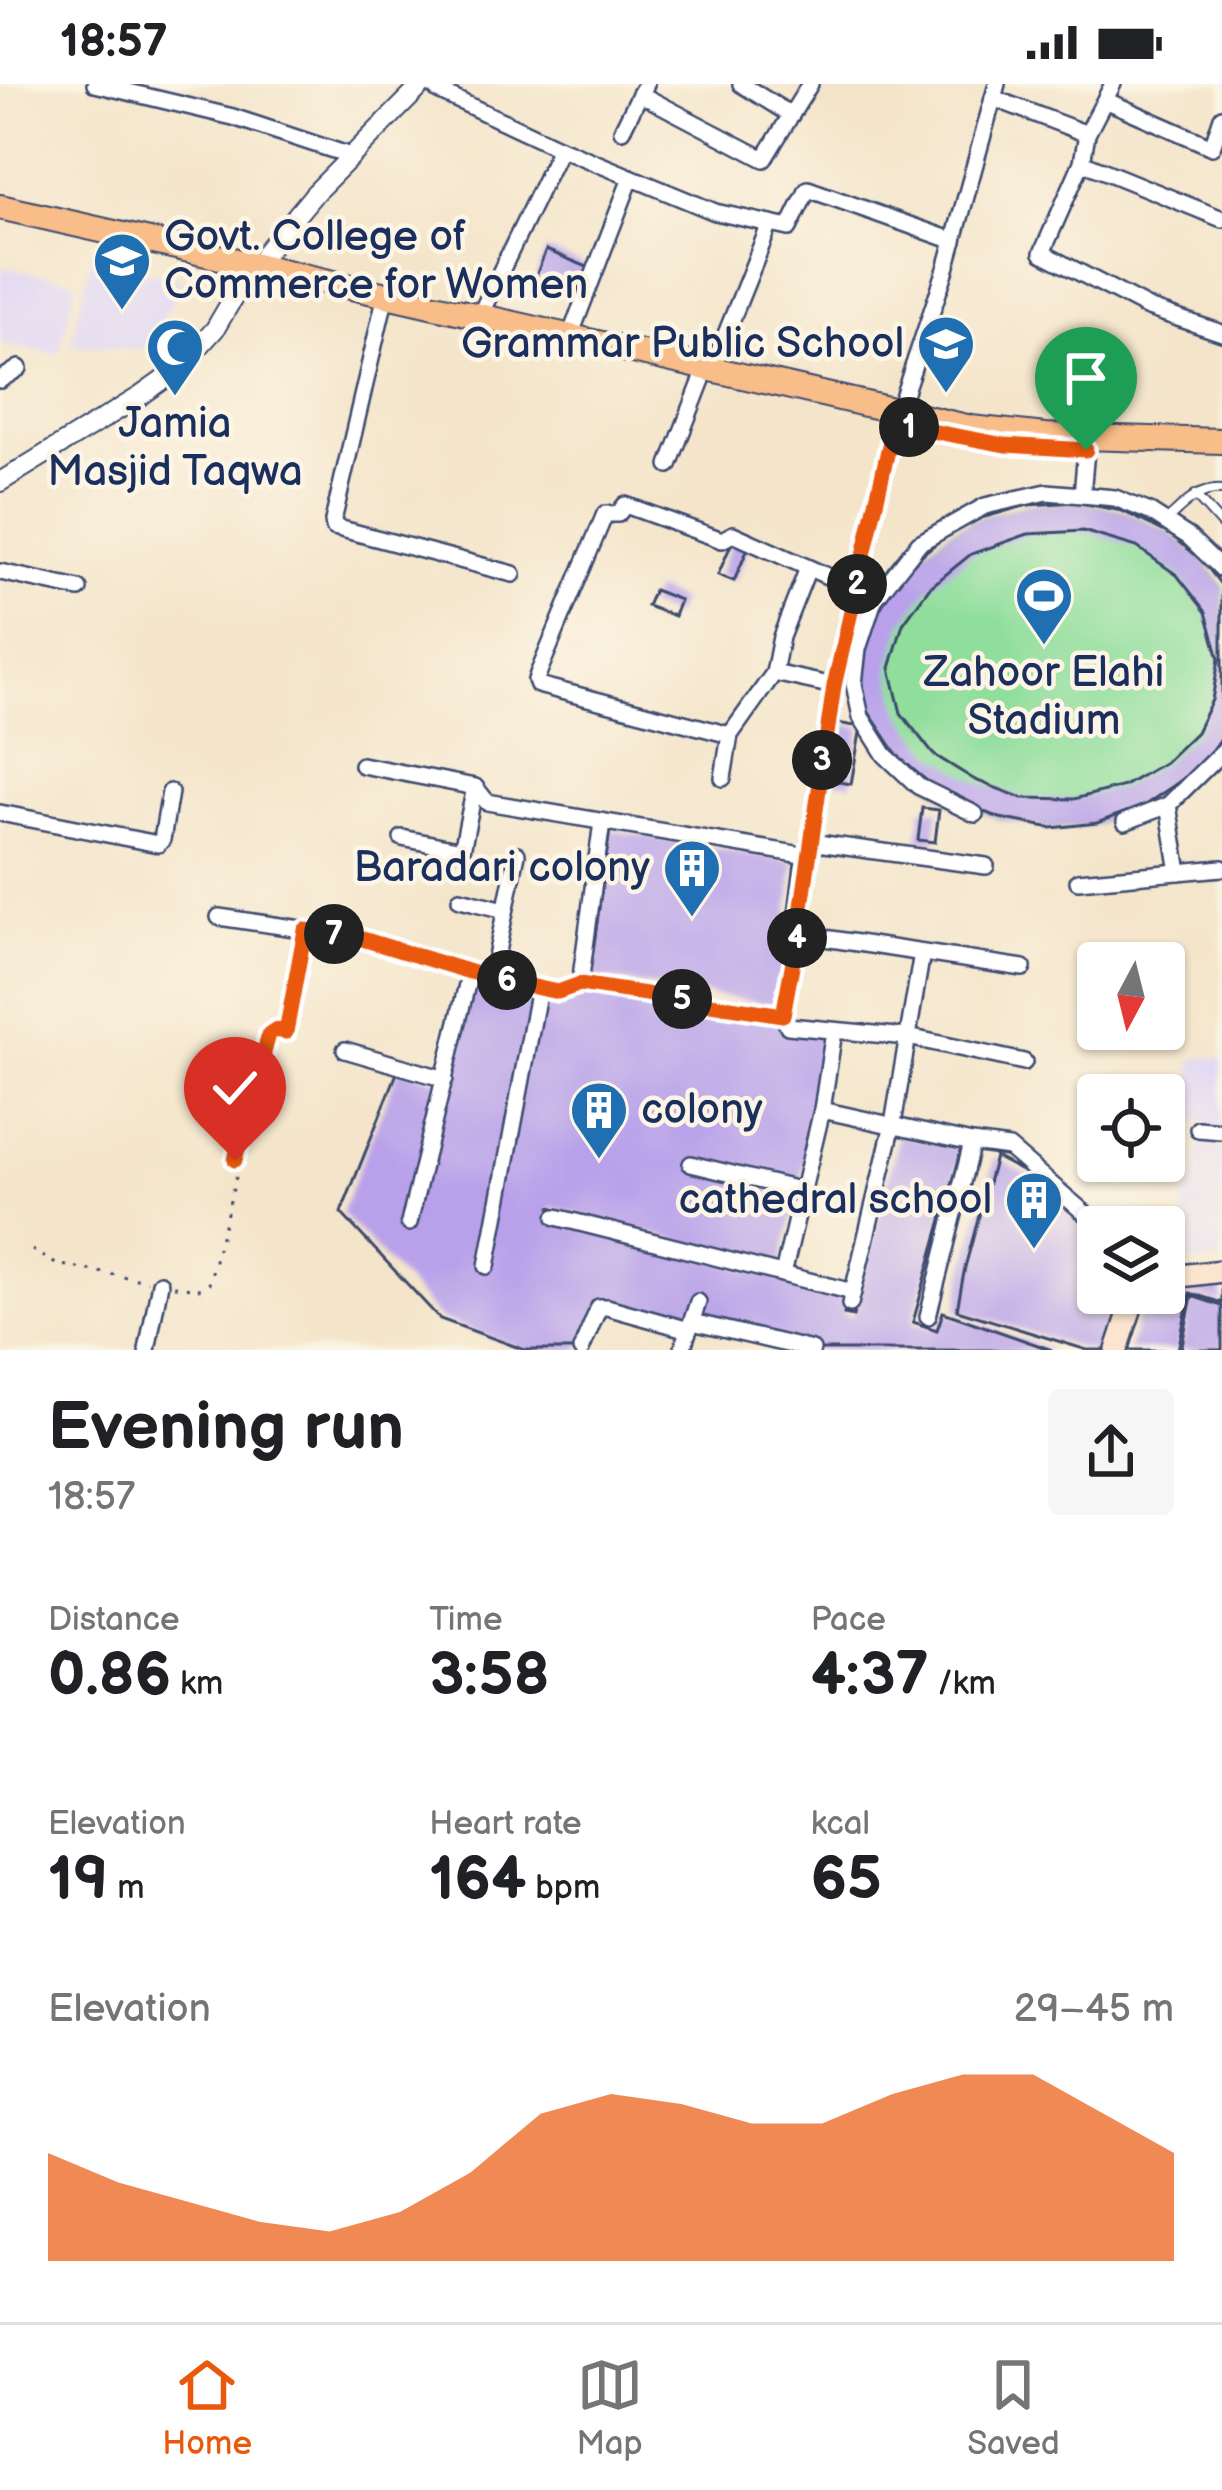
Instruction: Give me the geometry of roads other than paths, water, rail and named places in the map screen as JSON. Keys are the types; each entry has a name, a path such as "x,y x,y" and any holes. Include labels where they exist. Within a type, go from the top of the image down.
{"main road":[{"path":"0,207 383,307 633,357 1005,445 1222,454"},
{"path":"0,221 480,315 633,357"},
{"path":"895,418 1006,433 1222,441"},
{"path":"1185,1275 1222,1271"},
{"path":"1117,1350 1129,1314"}],"street":[{"path":"95,84 154,91 351,156"},
{"path":"0,482 180,368 215,329 250,270 351,156 427,84 560,148 716,212 789,228 808,189 954,242"},
{"path":"741,84 791,115"},
{"path":"622,130 643,89 764,159 810,84"},
{"path":"1024,1062 908,1037 788,1026 783,1015 834,686 895,418 954,242 995,91 1087,134"},
{"path":"1222,117 1212,147 1109,92 1087,134 1082,162 1042,253 1148,308 1222,333"},
{"path":"480,315 560,148"},
{"path":"1082,162 1222,219"},
{"path":"569,336 632,178"},
{"path":"669,465 770,224"},
{"path":"383,307 334,527 513,574"},
{"path":"0,380 19,368"},
{"path":"1082,495 1086,450"},
{"path":"975,814 918,786 885,755 861,717 854,684 858,649 874,600 919,543 985,506 1047,492 1082,495 1115,498 1165,522 1189,537 1222,569"},
{"path":"730,735 538,685 538,674 605,514 618,514 628,506 722,540 733,534 856,590"},
{"path":"724,778 730,735 775,673 781,638 808,568"},
{"path":"0,572 79,589"},
{"path":"775,673 834,686"},
{"path":"1125,822 1168,805 1222,752"},
{"path":"362,765 475,788 487,802 602,822 986,866"},
{"path":"403,838 462,850 475,788"},
{"path":"0,813 158,844 170,792"},
{"path":"1168,805 1179,872"},
{"path":"580,984 602,822"},
{"path":"493,976 517,854"},
{"path":"1078,881 1222,868"},
{"path":"460,899 505,910"},
{"path":"219,917 356,937 470,972 558,992 580,984 783,1015"},
{"path":"798,934 1023,968"},
{"path":"556,1217 783,1274 851,1298 893,1124 922,953"},
{"path":"409,1222 470,972"},
{"path":"488,1266 539,988"},
{"path":"783,1274 822,1110 834,1030"},
{"path":"344,1050 445,1079"},
{"path":"822,1110 1010,1148 1077,1206"},
{"path":"1198,1129 1222,1130"},
{"path":"928,1316 972,1143"},
{"path":"691,1164 803,1191"},
{"path":"147,1350 160,1283"},
{"path":"682,1350 698,1302"},
{"path":"581,1350 599,1307 812,1350"}],"lane":[{"path":"1165,522 1195,496 1222,490"},
{"path":"1195,496 1222,526"}],"place":[{"name":"Govt. College of Commerce for Women","path":"122,312"},
{"name":"Grammar Public School","path":"946,395"},
{"name":"Jamia Masjid Taqwa","path":"175,398"},
{"name":"Zahoor Elahi Stadium","path":"1044,647"},
{"name":"Baradari colony","path":"692,919"},
{"name":"colony","path":"599,1161"},
{"name":"cathedral school","path":"1034,1251"}]}
